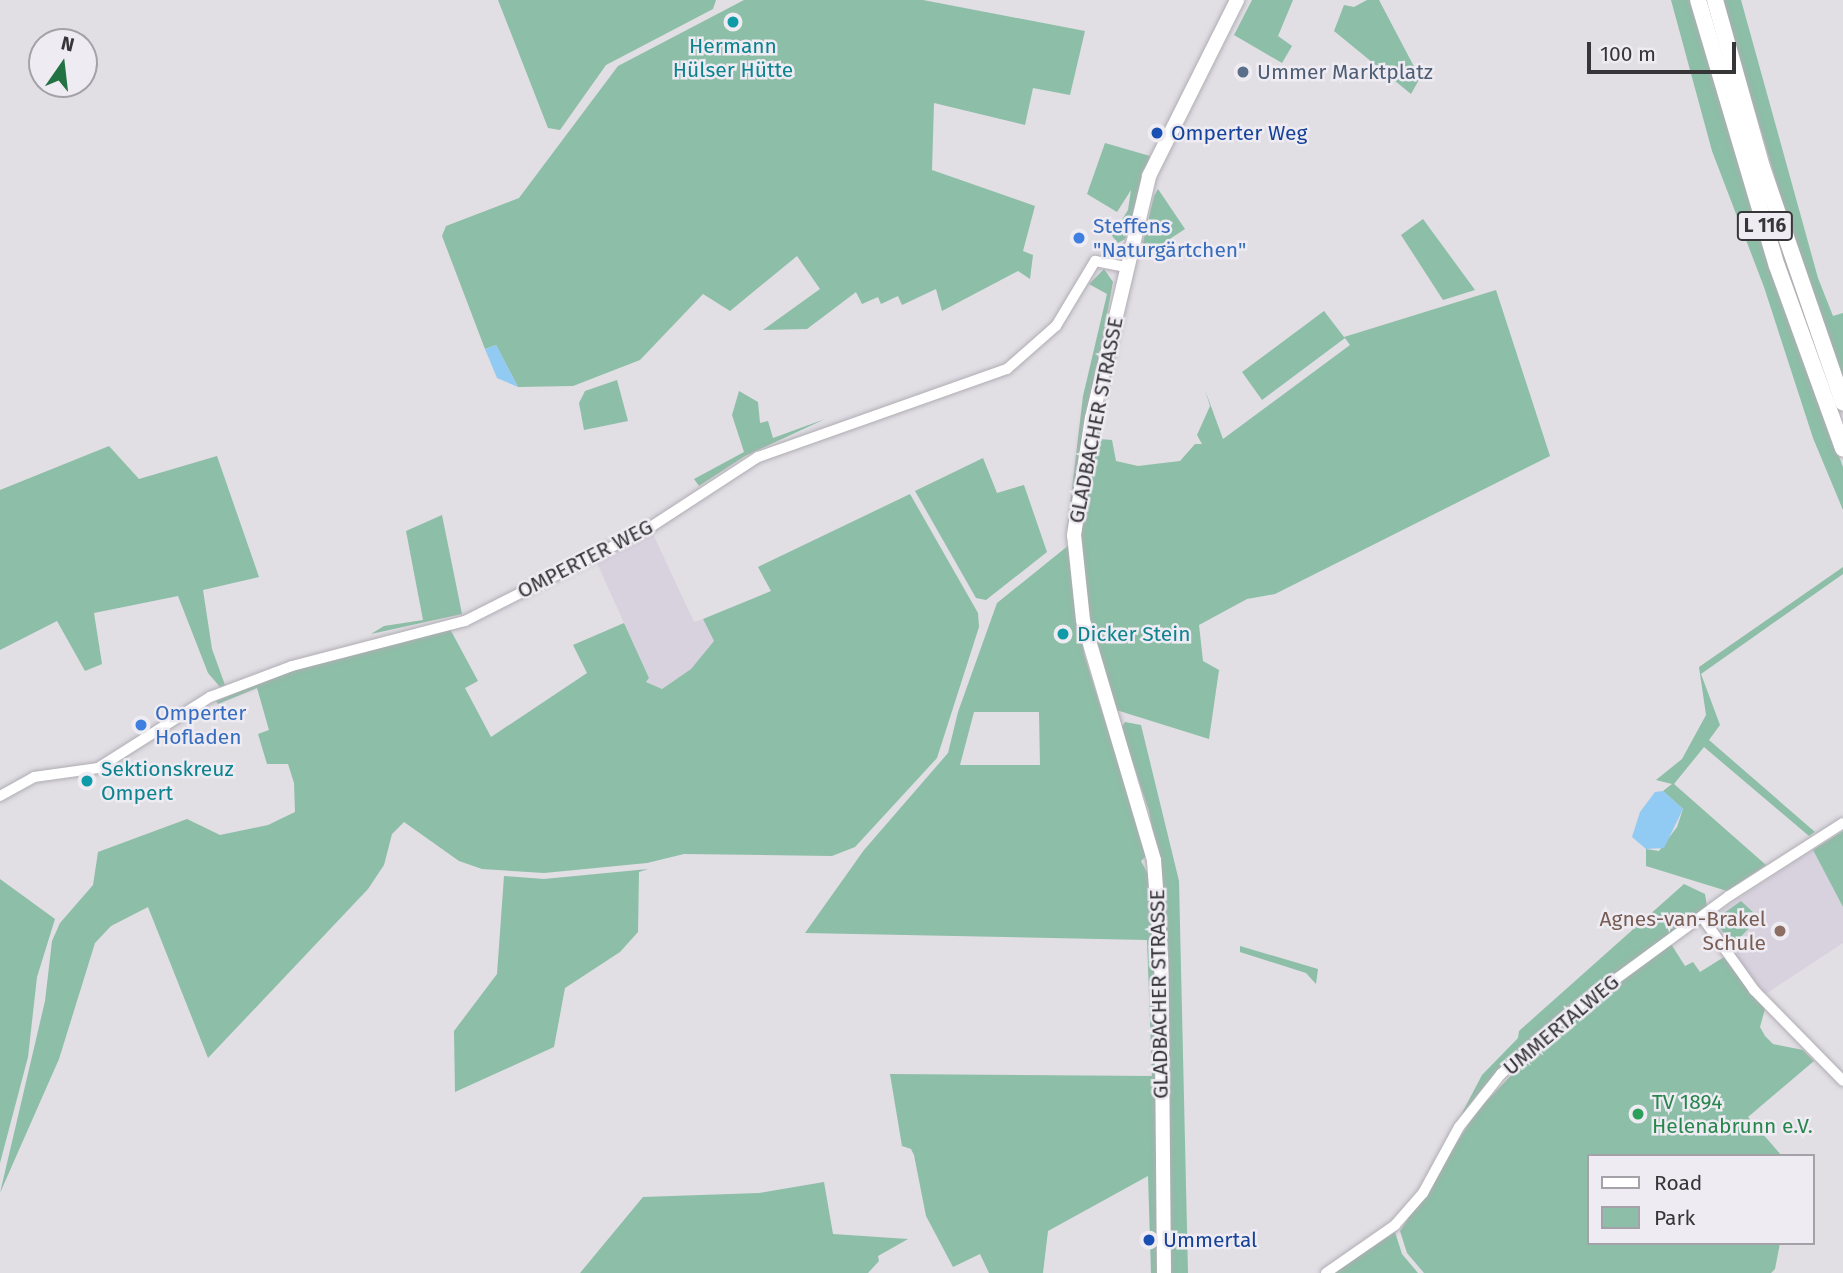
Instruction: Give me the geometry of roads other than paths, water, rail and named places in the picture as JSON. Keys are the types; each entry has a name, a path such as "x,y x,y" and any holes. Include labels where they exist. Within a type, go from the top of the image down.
{"main road":[{"name":"GLADBACHER STRASSE","path":"1164,1273 1155,872 1145,820 1103,695 1083,620 1074,535 1092,418 1126,267 1154,163 1237,0"},
{"name":"L 116","path":"1698,0 1777,266 1843,448"},
{"name":"L 116","path":"1714,0 1762,167 1843,402"}],"street":[{"name":"OMPERTER WEG","path":"0,796 34,777 98,768 210,697 281,670 376,641 465,621 649,528 758,457 1007,369 1056,326 1096,261 1126,267"},
{"name":"UMMERTALWEG","path":"1326,1273 1395,1225 1423,1193 1459,1127 1501,1074 1563,1018 1702,917 1843,823"},
{"path":"1702,917 1754,990 1843,1082"}],"water":[{"path":"496,345 518,387 497,378 485,349"},
{"path":"1663,791 1683,809 1664,848 1646,849 1632,837 1640,812 1655,792"}],"place":[{"name":"Hermann Hülser Hütte","path":"733,22"},
{"name":"Ummer Marktplatz","path":"1243,72"},
{"name":"Omperter Weg","path":"1157,133"},
{"name":"Steffens \"Naturgärtchen\"","path":"1079,238"},
{"name":"Dicker Stein","path":"1063,634"},
{"name":"Omperter Hofladen","path":"141,725"},
{"name":"Sektionskreuz Ompert","path":"87,781"},
{"name":"Agnes-van-Brakel Schule","path":"1780,931"},
{"name":"TV 1894 Helenabrunn e.V.","path":"1638,1114"},
{"name":"Ummertal","path":"1149,1240"}]}
